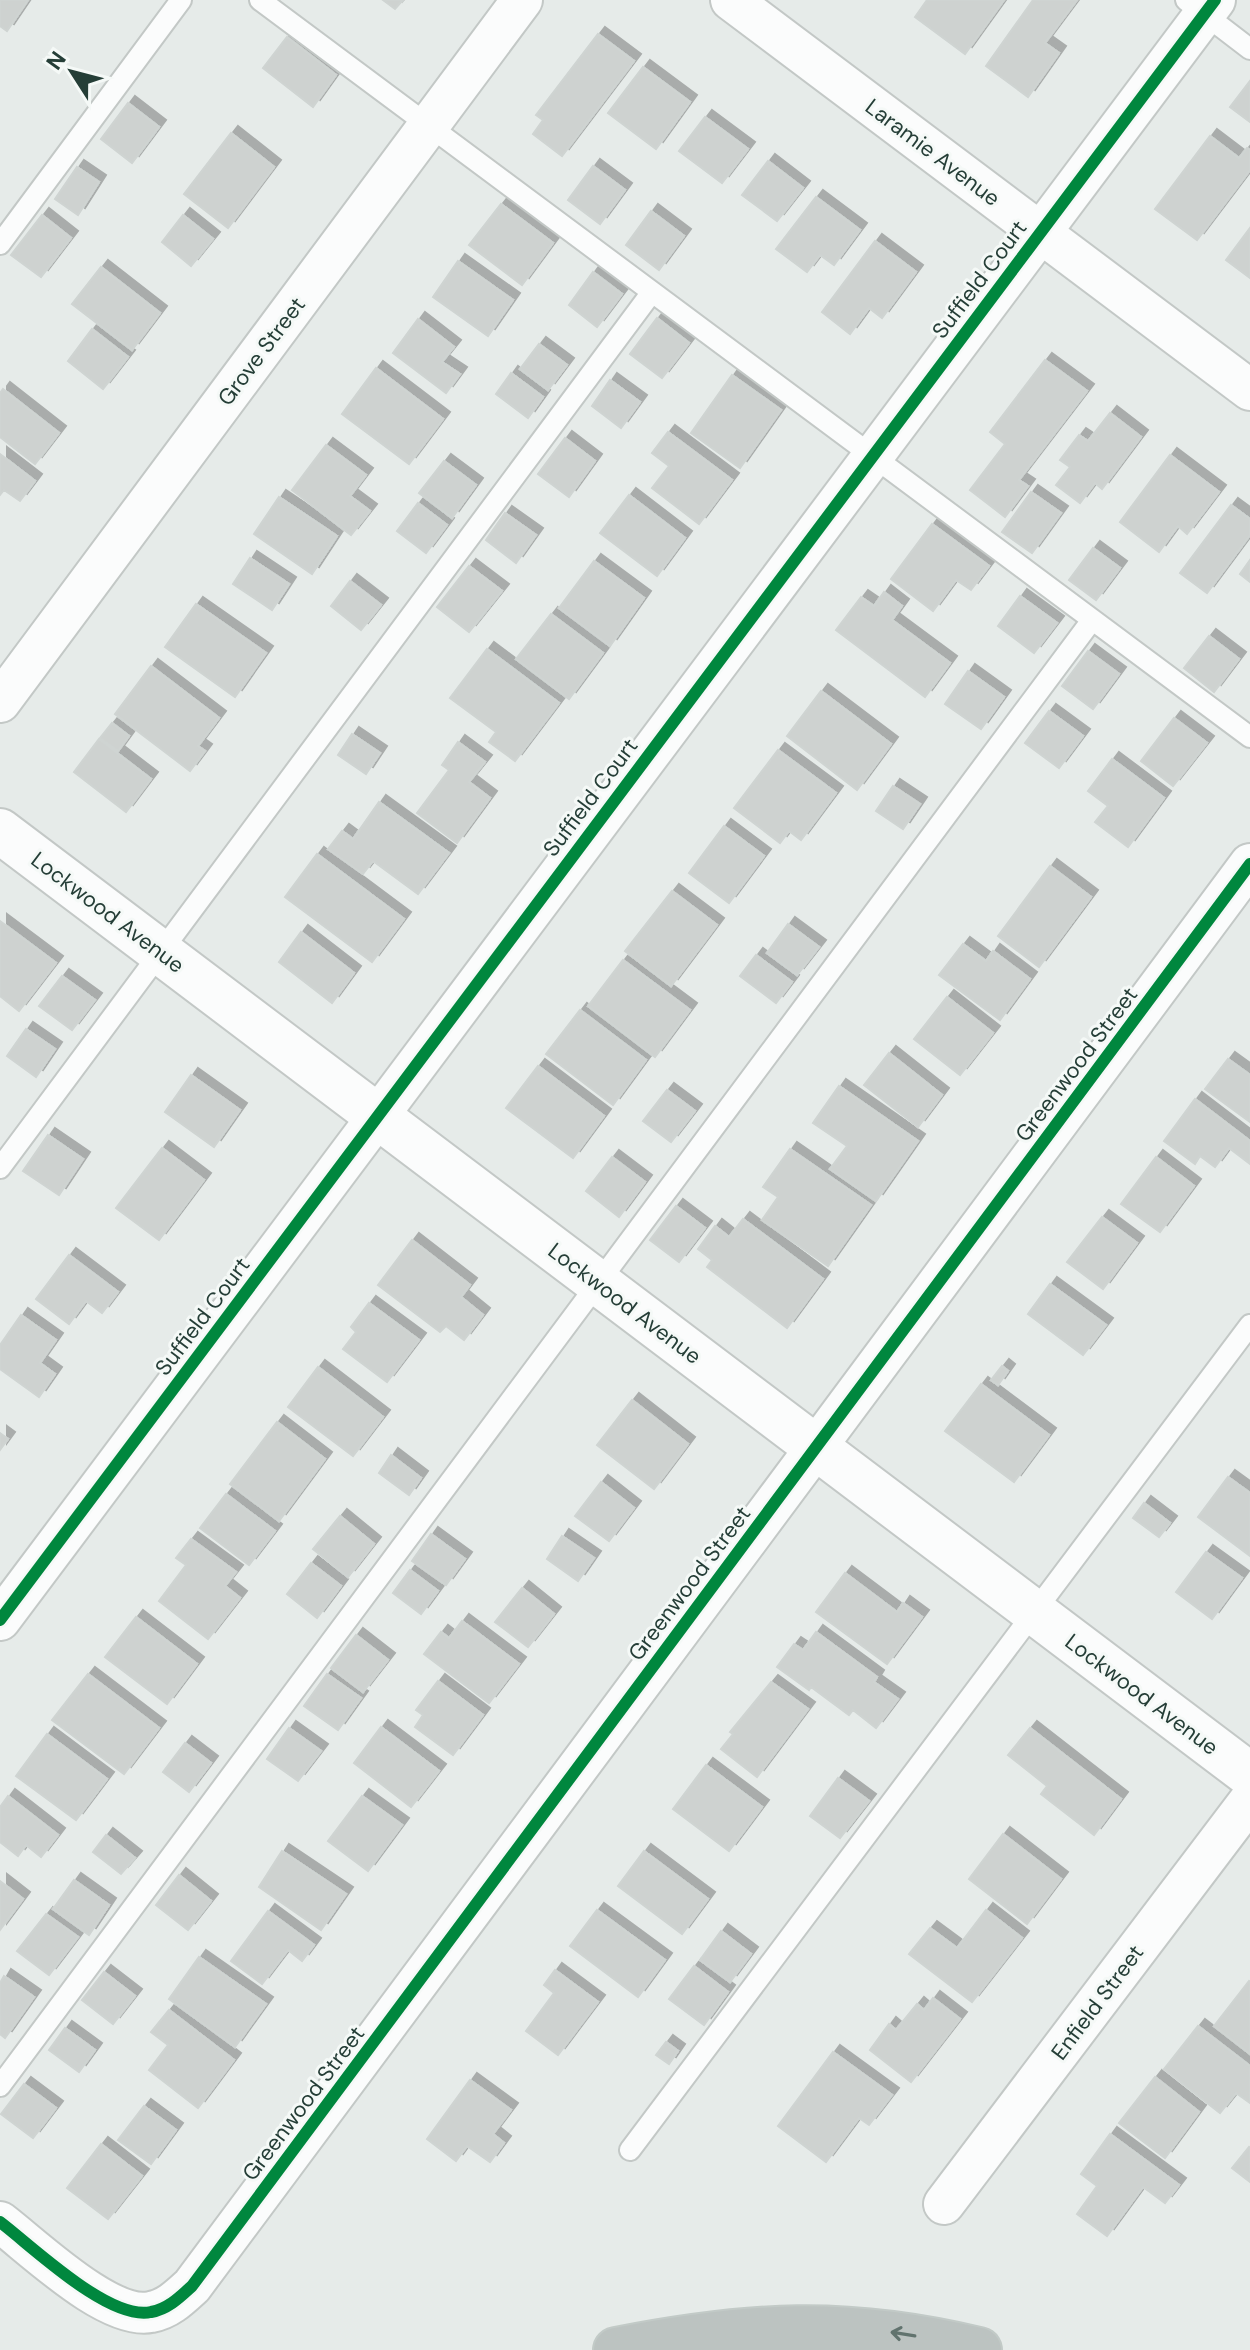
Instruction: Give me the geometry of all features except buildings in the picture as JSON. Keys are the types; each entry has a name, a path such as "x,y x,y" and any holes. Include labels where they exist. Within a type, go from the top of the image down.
{"highway":[{"path":"616,2350 785,2326 860,2327 979,2350"}],"street":[{"name":"Grove Street","path":"0,702 522,0"},
{"name":"Laramie Avenue","path":"731,0 1250,390"},
{"name":"Suffield Court","path":"0,1620 1039,232 1202,5"},
{"name":"Lockwood Avenue","path":"0,831 1250,1775"},
{"name":"Greenwood Street","path":"0,2222 103,2300 126,2311 150,2313 173,2303 192,2286 1250,864"},
{"name":"Enfield Street","path":"944,2204 1250,1800"}],"lane":[{"path":"0,244 181,0"},
{"path":"260,0 1250,737"},
{"path":"1202,5 1250,49"},
{"path":"0,1168 652,292"},
{"path":"0,2086 1092,620"},
{"path":"630,2150 1250,1325"}],"cycle path":[{"path":"0,1620 1215,0"},
{"path":"0,2222 72,2280 114,2305 134,2312 157,2310 192,2286 1250,864"}]}
